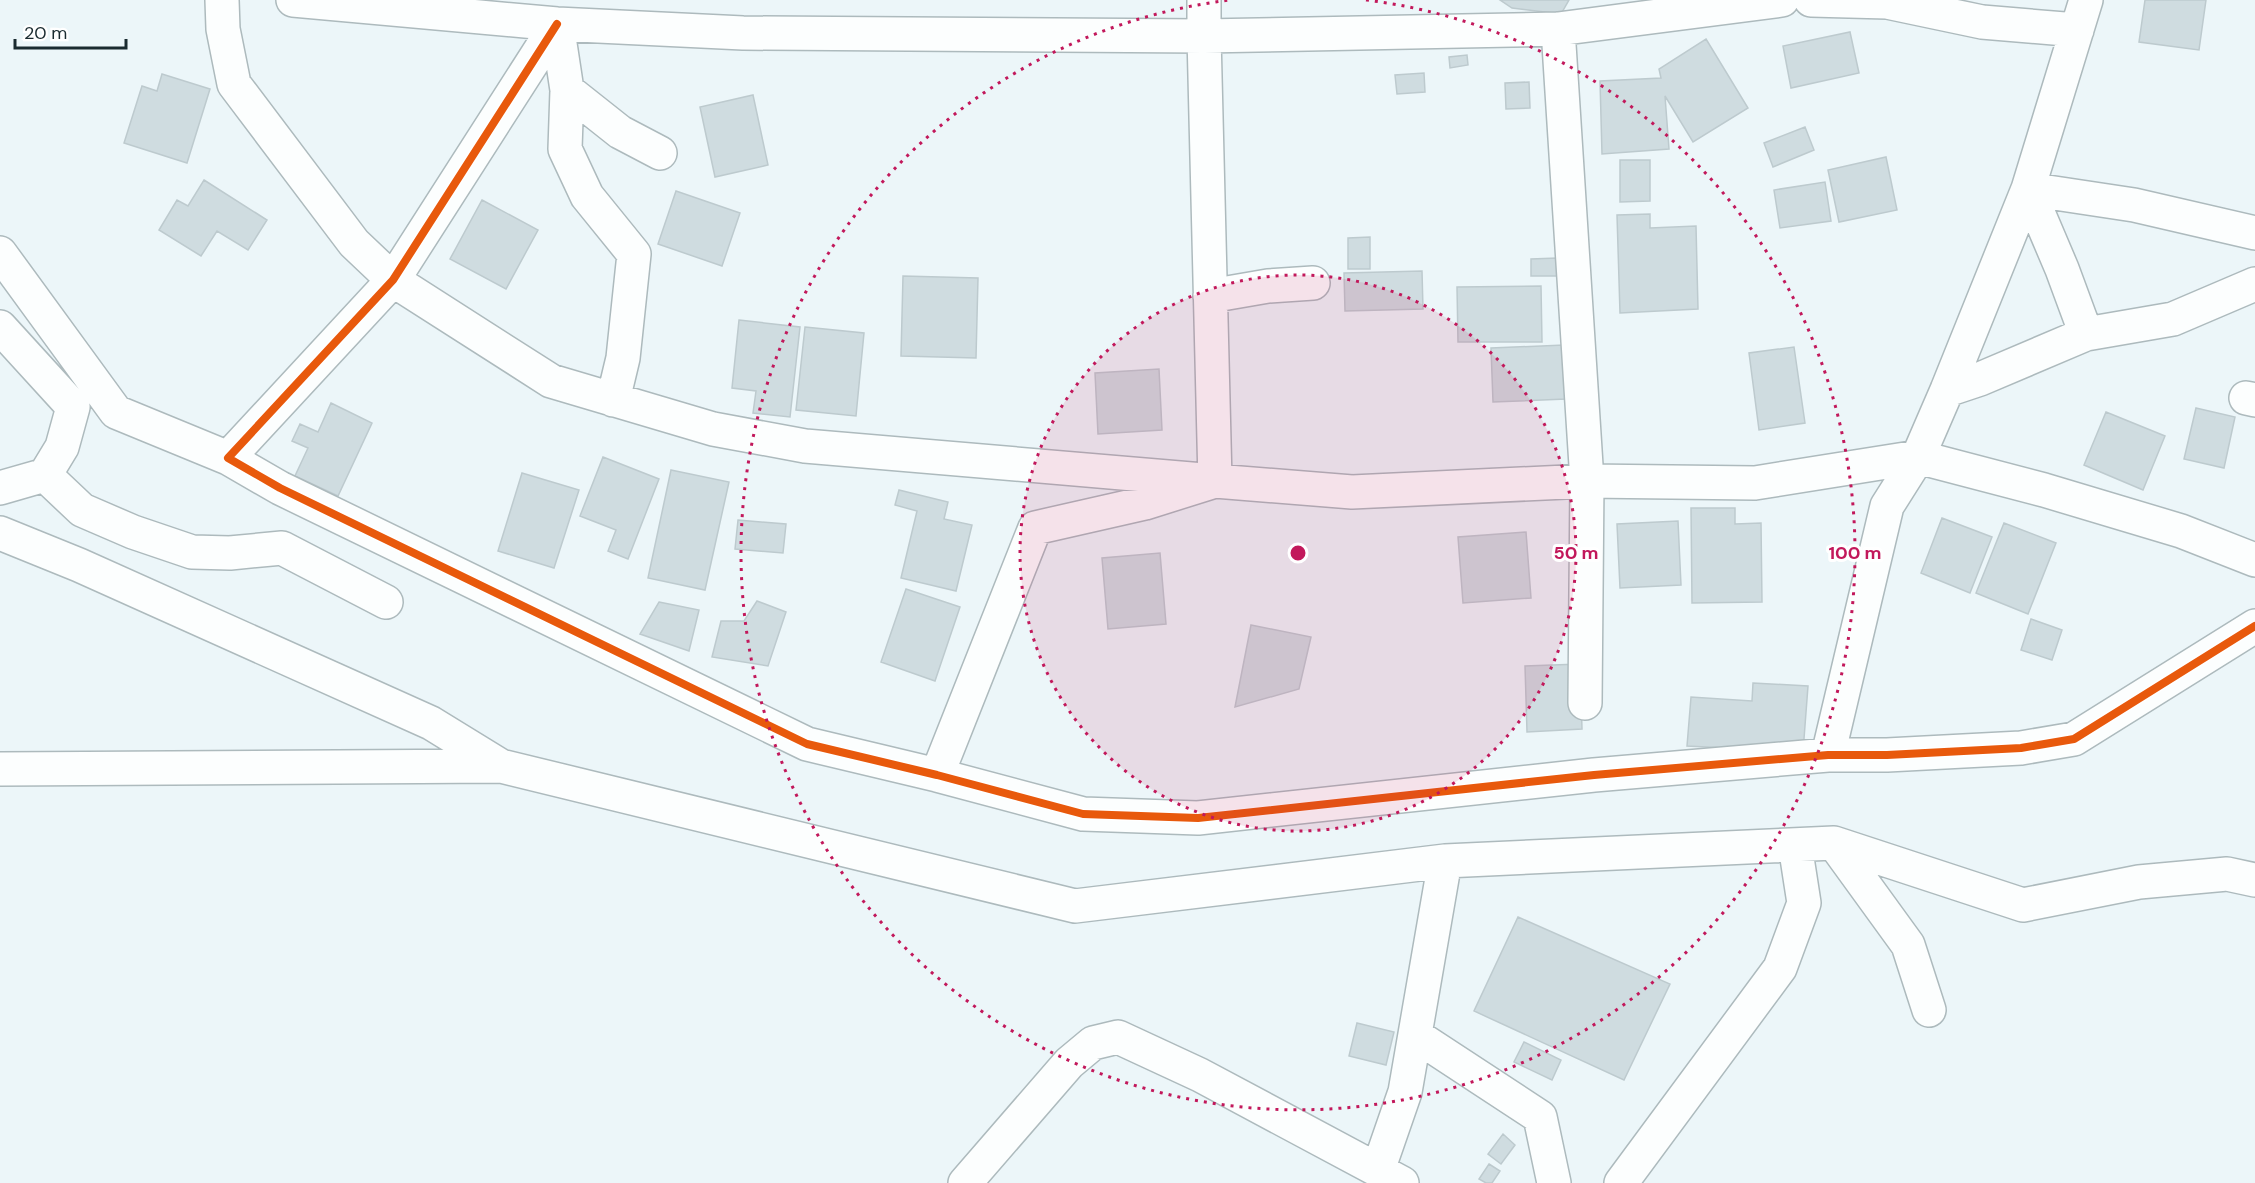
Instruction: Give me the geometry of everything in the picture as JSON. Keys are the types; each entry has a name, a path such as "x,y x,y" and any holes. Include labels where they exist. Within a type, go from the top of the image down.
{"street":[{"path":"222,0 223,29 234,84 354,243 393,280 551,381 713,429 805,446 1352,492 1587,481 1755,483 1918,457 2044,490 2181,531 2255,560"},
{"path":"293,0 557,24 743,33 1204,36 1558,29 1782,0"},
{"path":"1204,0 1215,481"},
{"path":"1811,0 1887,2 1982,22 2082,15 2028,189 1918,457 1887,506 1828,754"},
{"path":"228,458 393,280 557,24"},
{"path":"557,24 567,90 565,149 587,196 634,254 623,358 613,400"},
{"path":"1558,29 1587,481 1585,703"},
{"path":"567,90 620,132 660,153"},
{"path":"2028,189 2134,204 2255,233"},
{"path":"2028,189 2062,269 2086,334"},
{"path":"0,253 116,412 228,458 279,488 807,744 937,775 1083,814 1198,818 1583,776 1828,754 1887,755 2021,748 2074,739 2255,626"},
{"path":"1210,296 1268,286 1312,283"},
{"path":"1947,390 1980,379 2086,334 2173,319 2255,284"},
{"path":"0,327 73,407 62,447 45,475 0,488"},
{"path":"45,475 82,510 133,532 192,552 230,553 282,548 386,602"},
{"path":"937,775 1035,528 1145,503 1215,481"},
{"path":"0,533 79,565 431,723 501,766"},
{"path":"0,769 501,766 1075,906 1445,861 1834,843 2023,905 2139,882 2227,874 2255,880"},
{"path":"1834,843 1908,945 1929,1010"},
{"path":"1621,1183 1780,969 1804,903 1795,845"},
{"path":"964,1183 1068,1063 1093,1043 1118,1037 1200,1075 1390,1177 1445,861"},
{"path":"1415,1035 1540,1117 1554,1183"}],"building":[{"path":"1500,0 1569,0 1561,14 1512,8"},
{"path":"2145,0 2206,0 2199,50 2139,42"},
{"path":"1850,32 1859,73 1791,88 1783,46"},
{"path":"1706,39 1748,108 1693,142 1665,96 1669,149 1602,154 1600,81 1661,78 1659,69"},
{"path":"1467,55 1468,65 1450,68 1449,57"},
{"path":"1424,73 1425,92 1397,94 1395,75"},
{"path":"162,74 210,89 187,163 124,143 142,86 157,91"},
{"path":"1529,82 1530,108 1506,109 1505,83"},
{"path":"753,95 768,165 715,177 700,107"},
{"path":"1805,127 1814,150 1773,167 1764,143"},
{"path":"1886,157 1897,210 1839,222 1828,170"},
{"path":"1620,160 1650,160 1650,201 1620,202"},
{"path":"204,180 267,220 248,250 217,231 201,256 159,230 177,200 188,206"},
{"path":"1825,182 1831,221 1780,228 1774,190"},
{"path":"676,191 740,213 722,266 658,244"},
{"path":"482,200 538,230 506,289 450,259"},
{"path":"1650,214 1650,228 1696,226 1698,309 1620,313 1617,215"},
{"path":"1370,237 1370,269 1348,269 1348,238"},
{"path":"1557,258 1557,276 1531,276 1531,259"},
{"path":"1422,271 1423,309 1345,311 1344,273"},
{"path":"903,276 978,278 976,358 901,356"},
{"path":"1541,286 1542,342 1458,342 1457,287"},
{"path":"739,320 800,327 790,417 753,413 756,391 732,388"},
{"path":"805,327 864,333 856,416 796,410"},
{"path":"1564,345 1566,399 1493,402 1491,348"},
{"path":"1794,347 1805,423 1759,430 1749,353"},
{"path":"1159,369 1162,430 1098,434 1095,373"},
{"path":"331,403 372,423 338,496 295,476 308,448 292,441 300,424 318,432"},
{"path":"2196,408 2235,417 2224,468 2184,459"},
{"path":"2106,412 2165,436 2143,490 2084,465"},
{"path":"603,457 659,479 628,559 608,551 616,530 580,516"},
{"path":"671,470 729,482 705,590 648,578"},
{"path":"522,473 579,490 554,568 498,551"},
{"path":"899,490 948,502 944,519 972,525 956,591 901,578 917,511 895,505"},
{"path":"1691,508 1735,508 1735,524 1761,523 1762,602 1692,603"},
{"path":"1942,518 1992,537 1970,593 1921,573"},
{"path":"738,520 786,524 783,553 735,549"},
{"path":"1678,521 1681,585 1620,588 1617,524"},
{"path":"2004,523 2056,543 2028,614 1976,593"},
{"path":"1526,532 1531,598 1463,603 1458,537"},
{"path":"1160,553 1166,624 1108,629 1102,558"},
{"path":"906,589 960,607 935,681 881,662"},
{"path":"757,601 786,612 768,666 712,657 721,621 744,621"},
{"path":"659,602 699,610 689,651 640,634"},
{"path":"2031,619 2062,630 2052,660 2021,650"},
{"path":"1251,625 1311,637 1299,689 1235,707"},
{"path":"1580,664 1582,729 1527,732 1525,666"},
{"path":"1753,683 1808,686 1803,752 1687,746 1691,697 1752,701"},
{"path":"1518,917 1670,984 1624,1080 1474,1011"},
{"path":"1357,1023 1394,1032 1386,1065 1349,1056"},
{"path":"1524,1042 1561,1060 1552,1080 1514,1062"},
{"path":"1503,1134 1515,1145 1501,1164 1488,1154"},
{"path":"1489,1164 1500,1171 1492,1183 1486,1183 1479,1179"}],"cycle path":[{"path":"557,24 393,280 228,458 280,488 807,744 937,775 1083,814 1198,818 1594,775 1828,755 1887,755 2021,748 2074,739 2255,626"}]}
